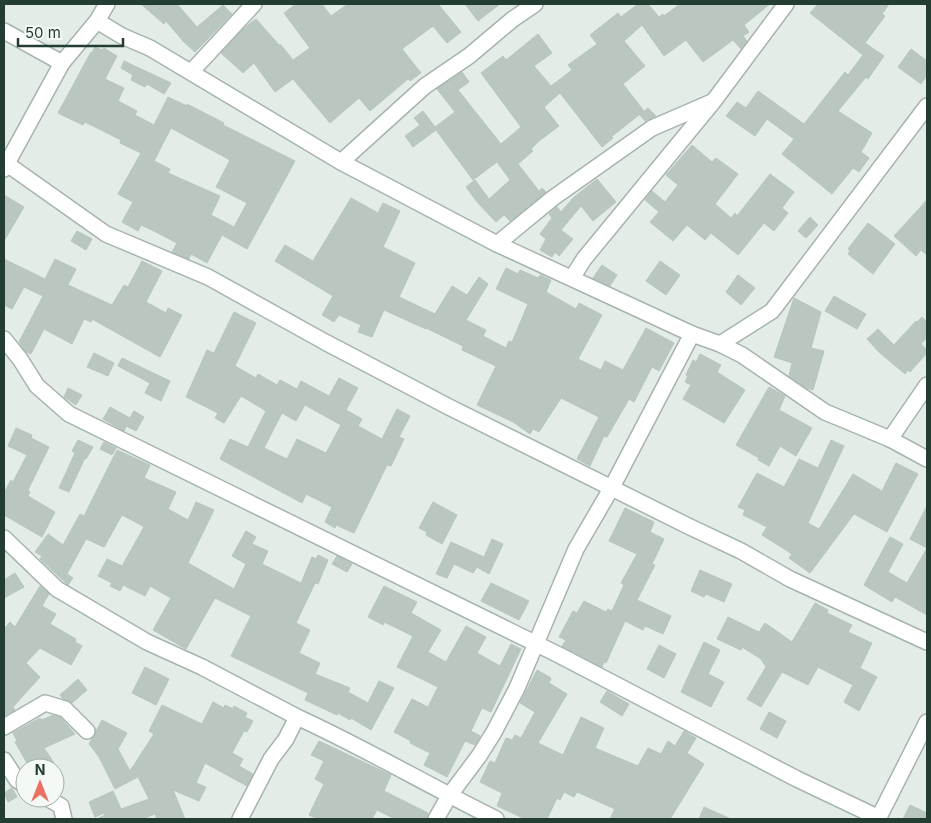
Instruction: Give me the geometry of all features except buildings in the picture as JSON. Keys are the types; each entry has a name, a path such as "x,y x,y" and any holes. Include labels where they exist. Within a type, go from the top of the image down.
{"street":[{"path":"107,4 97,20 62,63 6,167 106,234 208,277 324,342 449,407 741,551 790,579 927,642"},
{"path":"191,72 254,4"},
{"path":"341,162 425,86 469,56 513,19 535,4"},
{"path":"572,278 584,259 713,102 786,4"},
{"path":"97,20 122,36 150,48 341,162 497,244 692,334 720,344 742,355 825,412 890,439 927,459"},
{"path":"4,31 62,63"},
{"path":"497,244 553,198 652,128 713,102"},
{"path":"720,344 772,311 927,106"},
{"path":"436,819 449,796 479,756 494,732 517,688 535,644 546,624 576,549 612,487 692,334"},
{"path":"4,339 20,359 37,386 69,414 559,655 878,818 927,722"},
{"path":"890,439 927,385"},
{"path":"4,538 57,589 148,642 202,667 297,717 340,737 449,796 496,819"},
{"path":"4,727 45,703 65,709 87,731"},
{"path":"240,819 271,759 286,739 297,717"},
{"path":"4,760 15,777"}]}
